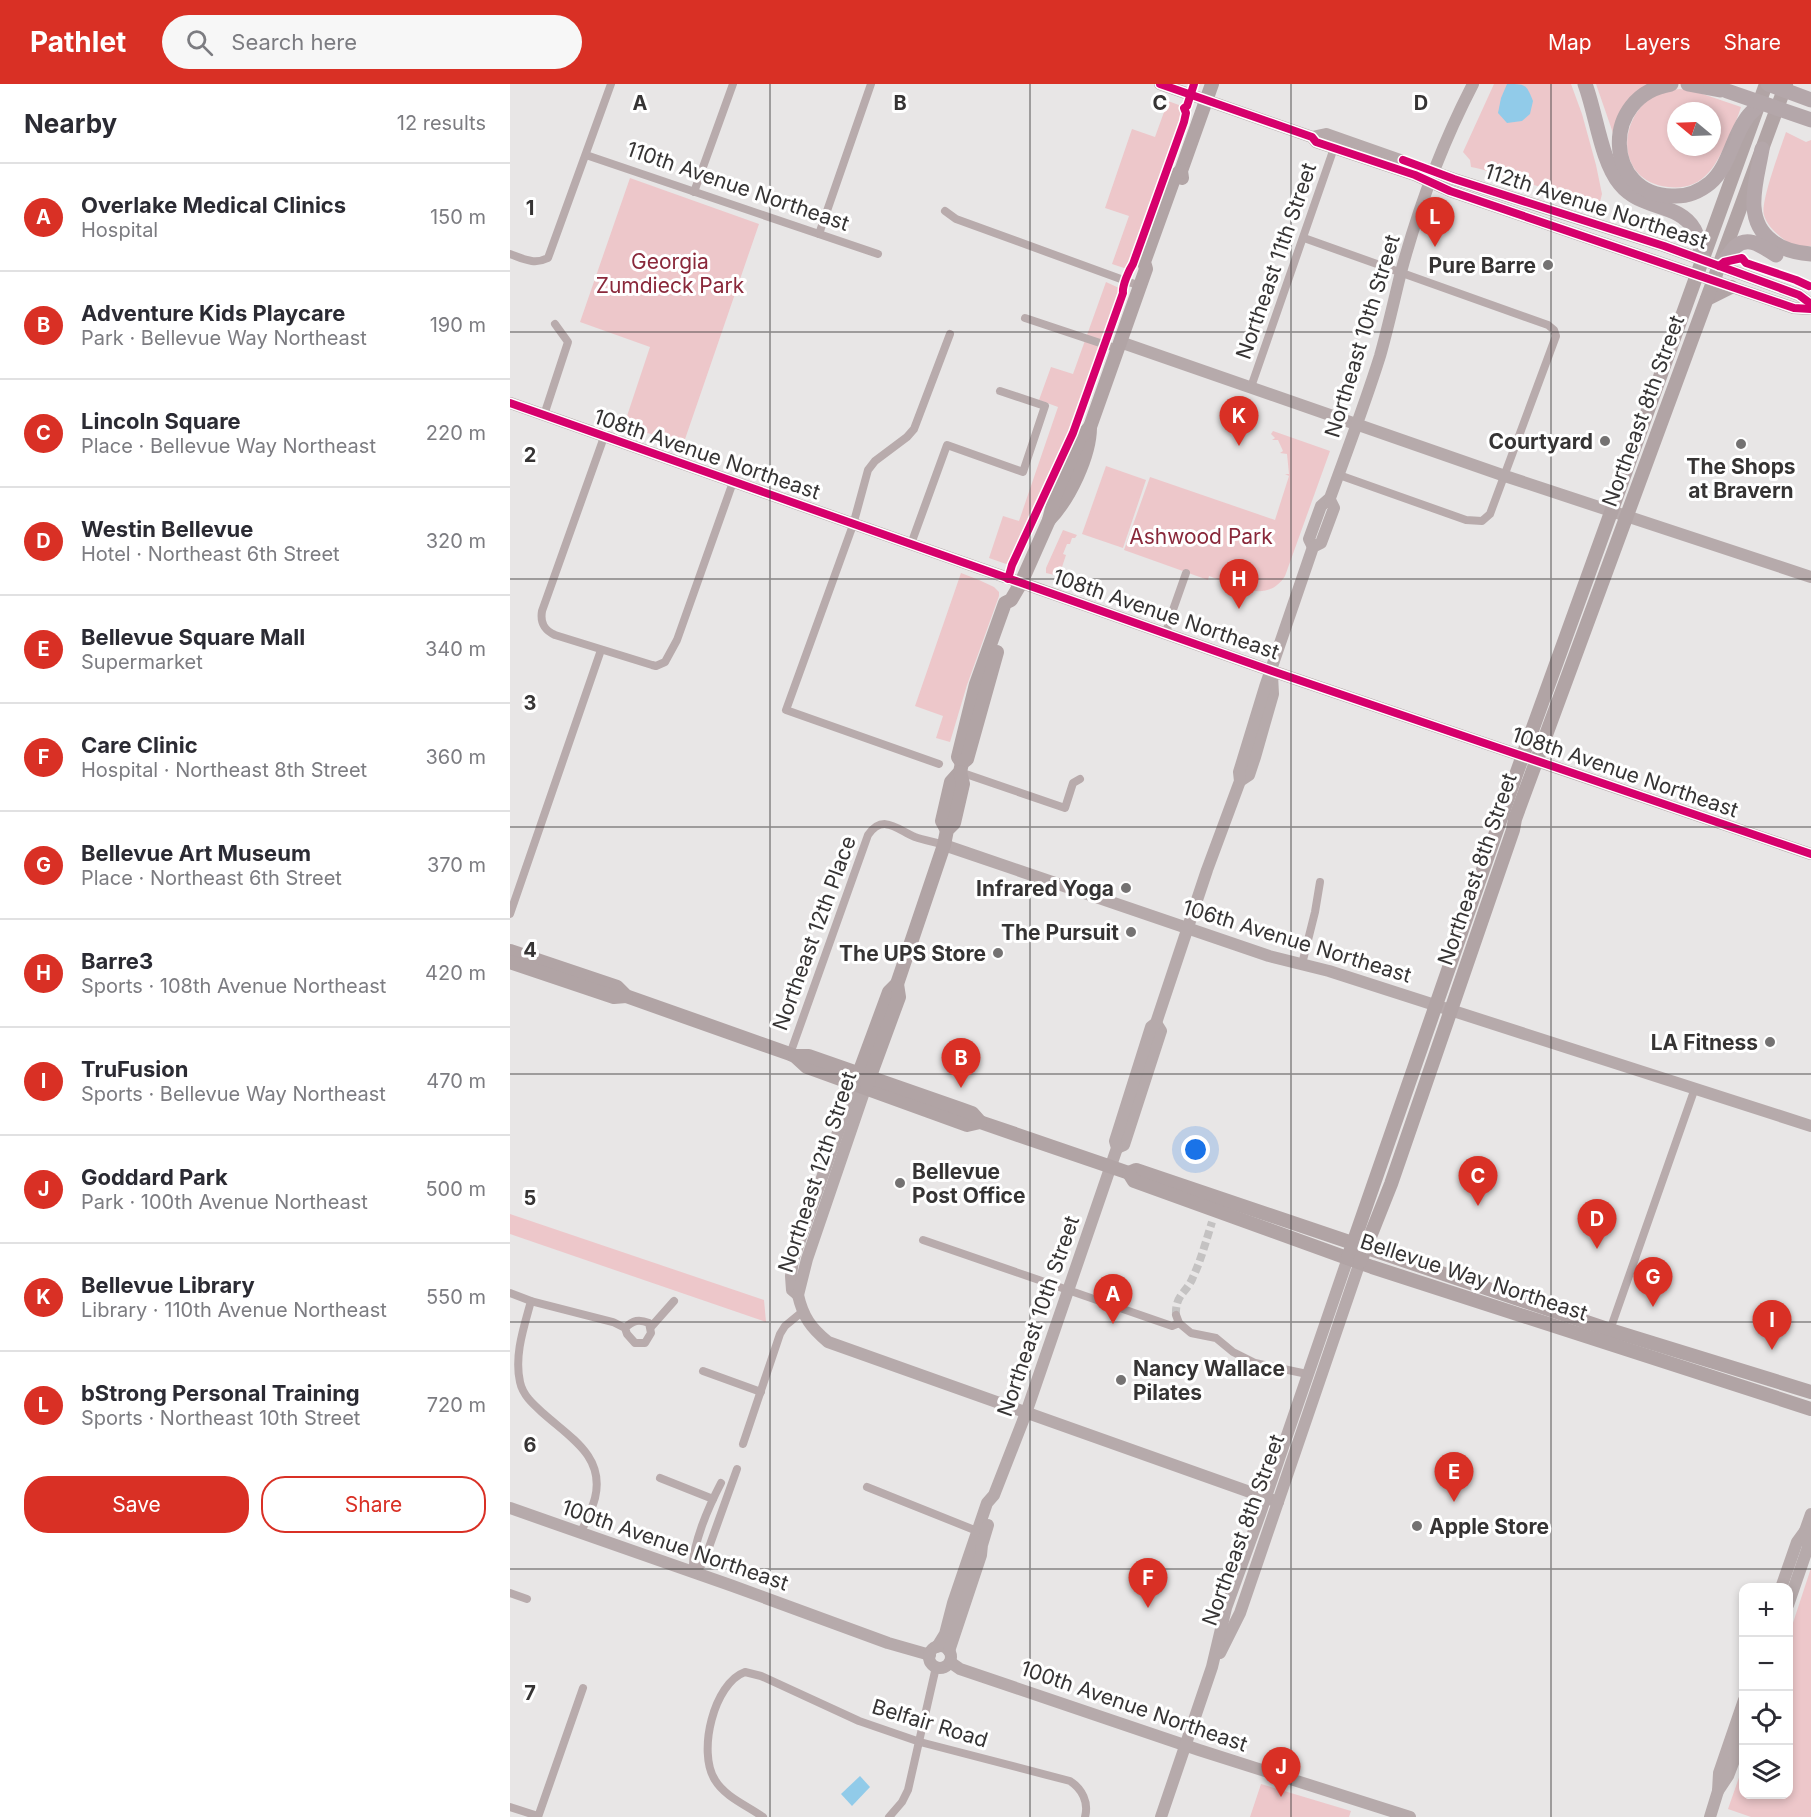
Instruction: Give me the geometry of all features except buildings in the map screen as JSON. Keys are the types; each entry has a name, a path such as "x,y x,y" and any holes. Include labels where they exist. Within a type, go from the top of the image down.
{"highway":[{"path":"1585,84 1606,157 1618,183 1640,201 1667,209 1683,217 1694,228 1703,260"},
{"path":"1671,84 1654,88 1628,110 1618,140 1628,172 1642,186 1654,193 1680,196 1699,191 1718,175 1745,131 1745,120 1758,106"},
{"path":"1688,84 1727,91"},
{"path":"1711,84 1810,119"},
{"path":"1767,84 1811,100"},
{"path":"1764,143 1753,208 1756,222 1763,233 1774,243 1789,250 1811,254"},
{"path":"1716,273 1735,247 1749,241 1783,258 1811,263"}],"main road":[{"name":"112th Avenue Northeast","path":"1160,84 1415,175 1433,177 1703,260 1731,287 1794,308 1811,309"},
{"name":"Northeast 12th Street","path":"862,1081 821,1180 793,1260 792,1290 798,1295 807,1259 890,992 897,984 944,845 947,830 942,821 951,782 961,767 958,757 976,684 1005,603 1011,600 1021,583 1049,520 1058,510 1084,459 1090,441 1090,427 1146,269 1144,262 1175,176 1181,171 1212,84"},
{"name":"Northeast 10th Street","path":"941,1654 953,1603 981,1533 987,1503 993,1495 1026,1413 1117,1148 1115,1141 1151,1027 1156,1023 1240,782 1239,772 1265,687 1313,547 1309,539 1321,506 1330,499 1339,475 1380,355 1401,272 1433,177 1457,114 1473,84"},
{"path":"1758,106 1767,84"},
{"name":"Northeast 8th Street","path":"1360,1245 1391,1184 1515,819 1786,84"},
{"name":"Northeast 8th Street","path":"1161,1817 1212,1667 1226,1608 1307,1374 1360,1245 1436,1005 1703,260 1745,131"},
{"name":"112th Avenue Northeast","path":"1312,137 1326,134 1433,177 1697,276 1716,273 1799,295 1811,304"},
{"path":"1707,299 1731,287"},
{"path":"1119,346 1251,387 1505,476 1811,577"},
{"name":"108th Avenue Northeast","path":"510,403 1272,671 1811,854"},
{"name":"106th Avenue Northeast","path":"944,845 1269,956 1450,1009 1811,1126"},
{"name":"Bellevue Way Northeast","path":"510,951 617,987 626,996"},
{"name":"Bellevue Way Northeast","path":"510,962 614,997 626,996 793,1055 809,1056 862,1081 972,1113 980,1122 1130,1173 1134,1181 1215,1214 1811,1409"},
{"name":"Northeast 10th Street","path":"1117,1148 1124,1145 1161,1031 1156,1023"},
{"name":"Bellevue Way Northeast","path":"1130,1173 1137,1170 1610,1330 1811,1392"},
{"path":"817,1232 814,1223 822,1193 821,1180"},
{"name":"Northeast 8th Street","path":"1212,1667 1240,1613 1278,1502 1354,1260"},
{"path":"798,1295 802,1312 815,1331 828,1342 1278,1502"},
{"path":"1493,1306 1505,1305 1536,1312 1540,1306"},
{"name":"100th Avenue Northeast","path":"510,1508 888,1643 941,1654 960,1669 1410,1817"},
{"path":"1782,1583 1797,1542 1805,1531 1811,1514"},
{"path":"1793,1590 1808,1547 1805,1531"},
{"path":"1245,1598 1239,1588 1255,1541 1254,1532"},
{"path":"936,1667 942,1668 941,1654"},
{"path":"1710,1817 1718,1791 1719,1773 1739,1712"},
{"path":"1718,1791 1728,1776 1739,1745"}],"street":[{"path":"510,254 533,262 540,262 548,258 610,84"},
{"path":"694,192 733,84"},
{"path":"819,234 871,84"},
{"name":"Northeast 11th Street","path":"1251,387 1334,148"},
{"name":"110th Avenue Northeast","path":"586,155 878,254"},
{"path":"945,212 956,219 1140,286"},
{"path":"1304,238 1548,325 1554,330 1556,336 1490,514 1482,521 1466,520 1339,475"},
{"path":"1025,318 1119,346"},
{"path":"544,415 568,342 555,324"},
{"path":"939,764 786,710 853,525 868,470 882,454 907,437 918,421 950,334"},
{"path":"911,544 947,445 1023,472 1045,406 1000,391"},
{"path":"604,437 542,611 542,624 555,635 656,666 665,662 677,640 733,482"},
{"path":"1167,633 1186,573"},
{"path":"510,914 601,650"},
{"path":"961,767 1065,808 1073,783 1080,779"},
{"name":"Northeast 12th Place","path":"793,1055 872,829 883,824 890,825 912,836 944,845"},
{"path":"1302,964 1320,882"},
{"path":"1610,1330 1695,1088"},
{"path":"923,1240 1172,1326 1178,1319 1191,1333 1216,1338 1233,1352 1255,1363 1307,1374"},
{"path":"510,1293 531,1301 613,1322 625,1328 631,1338 641,1344 645,1343 651,1333 649,1323 641,1320 635,1320 625,1328"},
{"path":"531,1301 518,1354 520,1384 533,1405 584,1450 593,1463 597,1473 597,1486 582,1532"},
{"path":"651,1327 674,1301"},
{"path":"743,1444 780,1334 785,1326 802,1312"},
{"path":"703,1371 761,1392"},
{"path":"693,1572 703,1564 737,1469"},
{"path":"660,1478 713,1499"},
{"path":"693,1572 692,1559 721,1483"},
{"path":"867,1487 981,1533"},
{"path":"510,1593 527,1599"},
{"path":"889,1817 909,1790 936,1667"},
{"name":"Belfair Road","path":"763,1817 721,1787 714,1779 708,1763 713,1716 731,1680 746,1672 761,1676 859,1720 920,1743 1070,1781 1086,1801 1085,1817"},
{"path":"510,1807 538,1817 583,1688"}],"green space":[{"path":"1494,84 1571,84 1596,165 1602,194 1599,206 1471,167 1470,160 1463,152"},
{"path":"1596,84 1655,84 1613,133"},
{"path":"1691,90 1741,107 1721,153 1721,102 1667,102 1667,156 1719,156 1705,176 1685,187 1668,187 1651,182 1638,173 1630,161 1627,146 1634,117 1644,103 1658,93"},
{"path":"1168,101 1179,105 1185,116 1132,264 1127,269 1112,264 1129,216 1105,208 1132,129 1155,137"},
{"path":"1786,132 1806,142 1811,140 1811,246 1793,246 1772,229 1764,215 1768,187"},
{"name":"Georgia Zumdieck Park","path":"630,178 759,224 683,445 624,425 650,347 580,322"},
{"path":"1106,282 1119,288 1121,295 1072,433 1014,562 1009,565 989,558 1003,516 1019,521 1058,407 1039,400 1051,367 1073,374"},
{"name":"Ashwood Park","path":"1273,431 1330,451 1285,576 1278,585 1269,590 1260,591 1239,588 1209,576 1208,580 1124,550 1150,477 1275,520 1289,476 1285,474 1289,474 1287,454 1280,453 1283,451 1278,440 1272,440 1275,438 1271,434"},
{"name":"Ashwood Park","path":"1106,466 1146,480 1123,548 1082,534"},
{"path":"1063,530 1077,535 1072,538 1070,544 1067,544 1059,576 1046,573 1046,568"},
{"path":"961,573 994,587 999,592 999,596 967,685 950,742 936,738 943,716 915,706"},
{"path":"510,1214 764,1300 766,1322 510,1234"},
{"path":"1811,1568 1811,1817 1751,1817 1728,1809 1739,1777 1739,1799 1793,1799 1793,1623"},
{"path":"1261,1784 1351,1811 1349,1817 1250,1817"}],"water":[{"path":"1507,84 1518,84 1529,91 1533,101 1530,114 1522,121 1507,123 1498,113"},
{"path":"860,1776 870,1787 852,1806 841,1794"}],"tunnel":[{"path":"1176,1315 1177,1302 1196,1271 1212,1222"}],"cycle path":[{"path":"1160,84 1312,137 1316,142 1415,175 1450,191 1794,308 1811,309"},
{"path":"1008,579 1012,565 1073,433 1123,293 1126,278 1184,122 1186,113 1184,108 1187,106 1194,84"},
{"path":"1403,160 1454,179 1664,246 1799,295 1811,304"},
{"path":"1719,266 1724,262 1742,258 1746,263 1809,286"},
{"path":"510,403 1272,671 1811,854"}],"place":[{"name":"bStrong Personal Training","path":"1435,247"},
{"name":"Pure Barre","path":"1548,265"},
{"name":"Courtyard","path":"1605,441"},
{"name":"The Shops at Bravern","path":"1741,444"},
{"name":"Bellevue Library","path":"1239,446"},
{"name":"Barre3","path":"1239,609"},
{"name":"Infrared Yoga","path":"1126,888"},
{"name":"The Pursuit","path":"1131,932"},
{"name":"The UPS Store","path":"998,953"},
{"name":"LA Fitness","path":"1770,1042"},
{"name":"Adventure Kids Playcare","path":"961,1088"},
{"name":"Bellevue Post Office","path":"900,1183"},
{"name":"Lincoln Square","path":"1478,1206"},
{"name":"Westin Bellevue","path":"1597,1249"},
{"name":"Bellevue Art Museum","path":"1653,1307"},
{"name":"Overlake Medical Clinics","path":"1113,1324"},
{"name":"TruFusion","path":"1772,1350"},
{"name":"Nancy Wallace Pilates","path":"1121,1380"},
{"name":"Bellevue Square Mall","path":"1454,1502"},
{"name":"Apple Store","path":"1417,1526"},
{"name":"Care Clinic","path":"1148,1608"},
{"name":"Goddard Park","path":"1281,1797"}]}
